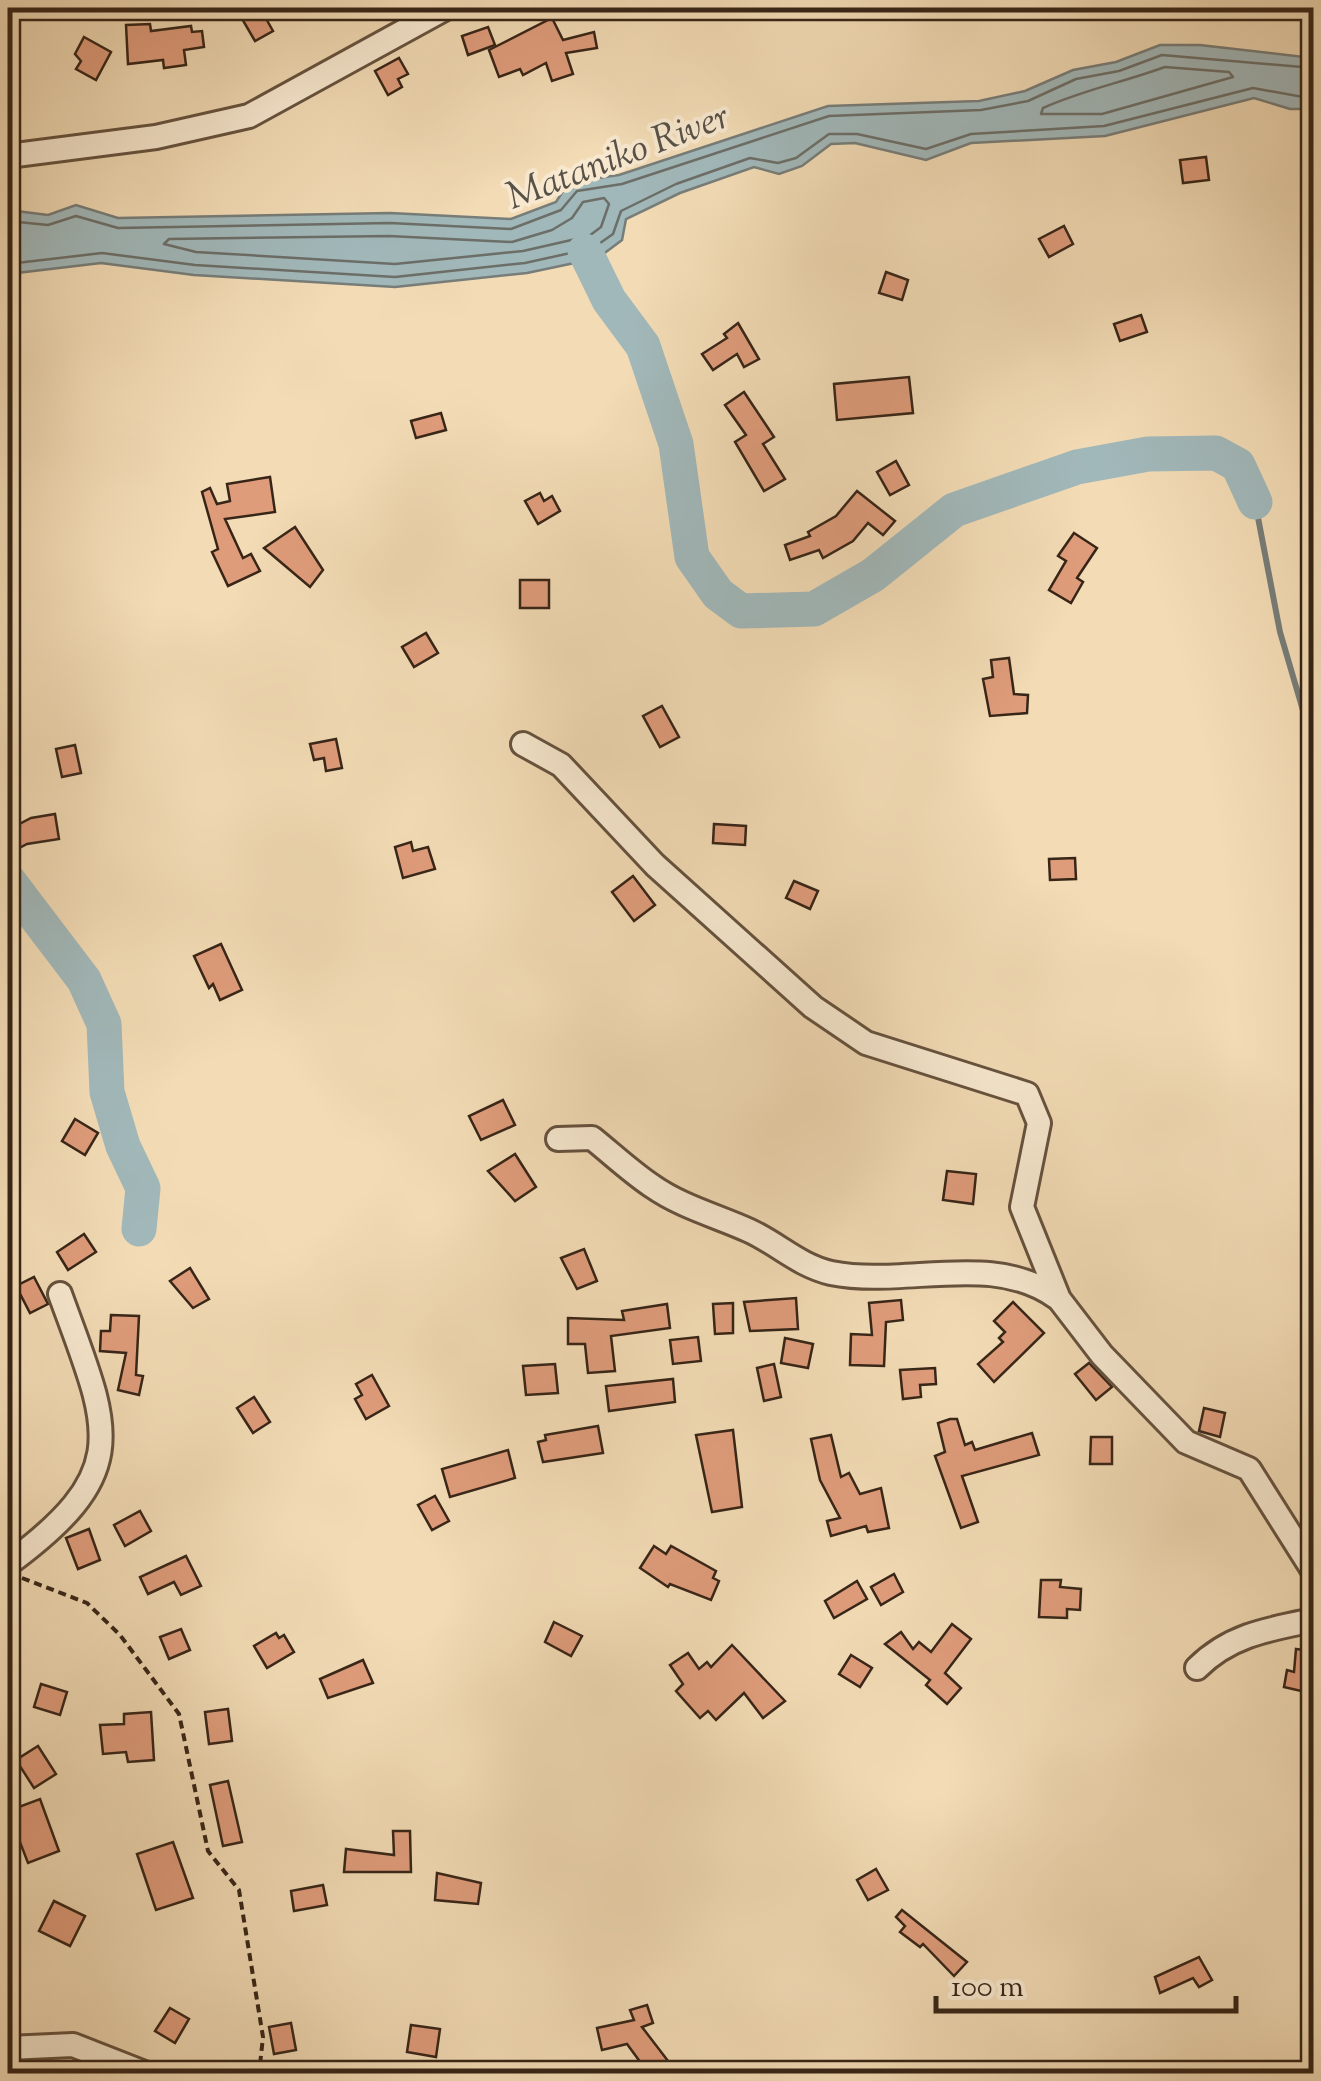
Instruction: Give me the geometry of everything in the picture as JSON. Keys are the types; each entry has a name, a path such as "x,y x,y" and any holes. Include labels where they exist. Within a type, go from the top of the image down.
{"street":[{"path":"8,156 156,137 248,116 446,8"},
{"path":"523,744 560,764 656,865 813,1007 866,1043 1027,1094 1039,1123 1022,1207 1059,1299 1102,1355 1186,1442 1249,1469 1314,1572"},
{"path":"558,1139 592,1138 653,1187 752,1232 807,1266 868,1277 969,1272 1009,1276 1035,1281 1059,1299"},
{"path":"8,1564 57,1528 98,1472 101,1426 93,1384 60,1294"},
{"path":"1197,1668 1218,1647 1314,1620"},
{"path":"8,2048 73,2045 147,2074"}],"path":[{"path":"8,1575 37,1581 87,1603 120,1635 179,1714 208,1851 240,1890 263,2037 259,2074"}],"water":[{"path":"1160,45 1200,45 1313,58 1313,109 1290,109 1254,98 1105,136 971,143 926,160 855,143 831,144 802,166 779,174 754,167 680,193 626,219 622,240 598,258 527,273 395,287 194,275 101,263 8,274 8,210 48,215 76,205 118,218 390,213 511,219 556,202 569,182 619,175 828,106 979,101 1025,91 1073,70 1116,62"}],"building":[{"path":"260,8 273,31 255,41 241,17"},
{"path":"552,18 563,40 594,32 597,48 566,53 573,74 552,81 546,63 523,75 520,69 499,77 489,50"},
{"path":"150,24 151,31 191,26 192,32 202,31 204,47 184,50 186,65 164,68 163,60 128,64 126,25"},
{"path":"488,27 495,45 468,55 462,36"},
{"path":"84,37 111,52 96,80 76,69 81,61 75,54"},
{"path":"399,58 408,74 398,79 402,87 388,95 375,71"},
{"path":"1206,157 1209,180 1183,183 1180,160"},
{"path":"1064,226 1073,244 1049,257 1039,239"},
{"path":"886,272 908,280 902,300 879,293"},
{"path":"1141,315 1147,332 1120,341 1114,324"},
{"path":"738,323 759,359 744,367 737,354 713,370 702,354 727,338 724,334"},
{"path":"909,377 913,413 837,420 834,384"},
{"path":"744,392 774,437 763,444 785,479 764,491 735,442 746,435 725,405"},
{"path":"441,413 446,430 416,438 411,421"},
{"path":"896,461 909,485 890,495 877,472"},
{"path":"270,477 275,512 225,519 243,558 251,554 260,571 228,586 212,552 218,549 202,492 210,488 217,504 230,501 227,484"},
{"path":"857,491 895,521 883,535 868,523 853,541 823,558 819,550 790,560 785,545 810,536 808,532 836,516"},
{"path":"540,493 544,501 552,496 560,511 538,524 525,501"},
{"path":"295,527 323,570 310,587 264,548"},
{"path":"1074,533 1097,548 1077,578 1083,582 1071,603 1049,590 1066,561 1058,556"},
{"path":"520,580 549,580 549,608 520,608"},
{"path":"426,633 438,653 414,667 402,647"},
{"path":"1009,658 1014,694 1028,695 1027,713 990,716 983,679 993,677 991,660"},
{"path":"662,706 679,737 660,747 643,716"},
{"path":"336,739 342,768 326,771 324,758 314,760 310,744"},
{"path":"75,745 81,773 62,777 56,749"},
{"path":"55,814 59,839 27,844 8,854 8,830 31,818"},
{"path":"714,824 746,826 745,845 713,843"},
{"path":"411,842 413,851 428,847 435,869 403,878 395,847"},
{"path":"1075,858 1076,879 1050,880 1049,859"},
{"path":"633,876 655,905 634,921 612,892"},
{"path":"794,881 818,891 810,909 786,898"},
{"path":"221,944 242,990 220,1000 213,984 209,988 194,956"},
{"path":"503,1100 515,1125 481,1140 469,1116"},
{"path":"75,1119 98,1133 85,1155 62,1141"},
{"path":"515,1154 536,1187 515,1201 488,1171"},
{"path":"947,1171 976,1174 973,1204 943,1200"},
{"path":"84,1234 96,1252 68,1270 57,1252"},
{"path":"584,1249 597,1281 577,1289 561,1258"},
{"path":"190,1268 209,1299 193,1308 170,1281"},
{"path":"34,1277 48,1304 30,1313 16,1286"},
{"path":"796,1298 798,1329 750,1331 744,1302"},
{"path":"901,1300 903,1320 886,1322 884,1366 850,1365 851,1334 872,1335 869,1303"},
{"path":"1013,1302 1044,1333 994,1382 978,1364 1003,1342 999,1338 1005,1332 994,1321"},
{"path":"733,1303 733,1333 715,1334 713,1304"},
{"path":"667,1304 670,1328 611,1336 615,1371 588,1373 585,1344 568,1344 568,1318 624,1320 622,1311"},
{"path":"111,1315 139,1316 136,1375 143,1376 139,1395 118,1390 126,1353 100,1351 101,1331 110,1331"},
{"path":"698,1337 701,1361 673,1364 670,1340"},
{"path":"785,1338 813,1344 808,1368 781,1363"},
{"path":"1089,1363 1112,1387 1096,1400 1075,1374"},
{"path":"555,1364 558,1393 526,1395 523,1366"},
{"path":"774,1364 781,1397 764,1401 757,1368"},
{"path":"935,1368 936,1384 920,1385 921,1397 903,1399 900,1370"},
{"path":"372,1375 389,1406 366,1419 355,1399 362,1395 356,1384"},
{"path":"673,1379 675,1402 609,1411 606,1386"},
{"path":"254,1397 270,1422 253,1433 237,1408"},
{"path":"1204,1408 1225,1413 1220,1437 1199,1431"},
{"path":"957,1419 965,1445 972,1442 975,1450 1032,1433 1039,1455 962,1476 978,1522 961,1528 935,1456 945,1452 938,1423"},
{"path":"598,1426 603,1453 543,1462 538,1442 546,1440 545,1435"},
{"path":"733,1430 742,1507 712,1512 696,1435"},
{"path":"831,1435 841,1477 849,1473 860,1494 881,1488 889,1528 868,1532 866,1526 831,1536 827,1521 840,1518 820,1480 811,1439"},
{"path":"1091,1437 1112,1437 1112,1464 1090,1464"},
{"path":"508,1450 515,1478 450,1497 442,1469"},
{"path":"435,1496 449,1521 432,1530 418,1505"},
{"path":"140,1511 151,1531 125,1546 114,1525"},
{"path":"89,1529 100,1560 78,1569 66,1538"},
{"path":"654,1546 666,1554 671,1546 716,1571 713,1578 719,1581 711,1600 670,1584 668,1587 640,1568"},
{"path":"186,1556 201,1586 181,1595 174,1582 148,1594 140,1577"},
{"path":"894,1574 903,1592 881,1605 871,1587"},
{"path":"1041,1580 1061,1580 1060,1587 1081,1589 1080,1610 1067,1609 1067,1618 1039,1617"},
{"path":"857,1581 867,1599 834,1618 825,1601"},
{"path":"554,1622 582,1636 571,1656 545,1642"},
{"path":"952,1624 971,1639 945,1673 961,1688 947,1704 926,1685 930,1680 885,1644 901,1632 913,1649 919,1642 931,1652"},
{"path":"181,1629 190,1650 169,1659 160,1637"},
{"path":"276,1633 279,1638 284,1635 294,1652 267,1668 254,1646"},
{"path":"732,1645 785,1701 763,1718 744,1693 716,1720 708,1711 700,1718 676,1691 683,1684 670,1665 688,1653 699,1669 707,1662 711,1667"},
{"path":"1296,1649 1314,1651 1314,1694 1284,1687 1287,1670 1294,1672"},
{"path":"851,1655 872,1668 860,1687 839,1674"},
{"path":"363,1660 373,1683 328,1698 320,1679"},
{"path":"41,1684 67,1692 60,1715 34,1707"},
{"path":"228,1709 232,1741 209,1744 205,1712"},
{"path":"151,1712 154,1760 128,1762 126,1752 103,1754 100,1725 124,1724 124,1714"},
{"path":"38,1746 56,1774 34,1788 16,1760"},
{"path":"228,1781 242,1842 223,1846 210,1785"},
{"path":"40,1799 59,1851 28,1863 8,1811"},
{"path":"393,1831 410,1831 411,1872 344,1872 346,1849 394,1855"},
{"path":"173,1842 193,1898 156,1910 137,1854"},
{"path":"876,1869 888,1890 868,1900 857,1880"},
{"path":"437,1873 481,1883 478,1904 435,1900"},
{"path":"323,1885 327,1905 294,1911 291,1891"},
{"path":"54,1901 85,1916 70,1946 39,1931"},
{"path":"902,1910 967,1962 954,1976 923,1944 920,1947 900,1932 905,1926 896,1917"},
{"path":"1199,1957 1212,1980 1199,1987 1193,1978 1160,1993 1155,1977"},
{"path":"647,2005 653,2023 642,2027 678,2074 649,2074 627,2044 602,2050 597,2028 634,2020 630,2010"},
{"path":"170,2008 189,2019 175,2043 155,2031"},
{"path":"291,2023 296,2050 274,2054 269,2027"},
{"path":"411,2025 440,2029 436,2057 407,2052"}],"waterway":[{"path":"585,251 609,300 643,346 676,444 692,557 718,594 741,611 814,609 873,575 954,510 1077,467 1148,454 1216,453 1238,465 1255,502"},
{"path":"1255,502 1280,632 1314,748"},
{"path":"8,880 84,980 104,1024 107,1092 123,1146 143,1188 139,1229"}],"water label":[{"name":"Mataniko River","path":"617,155"}]}
